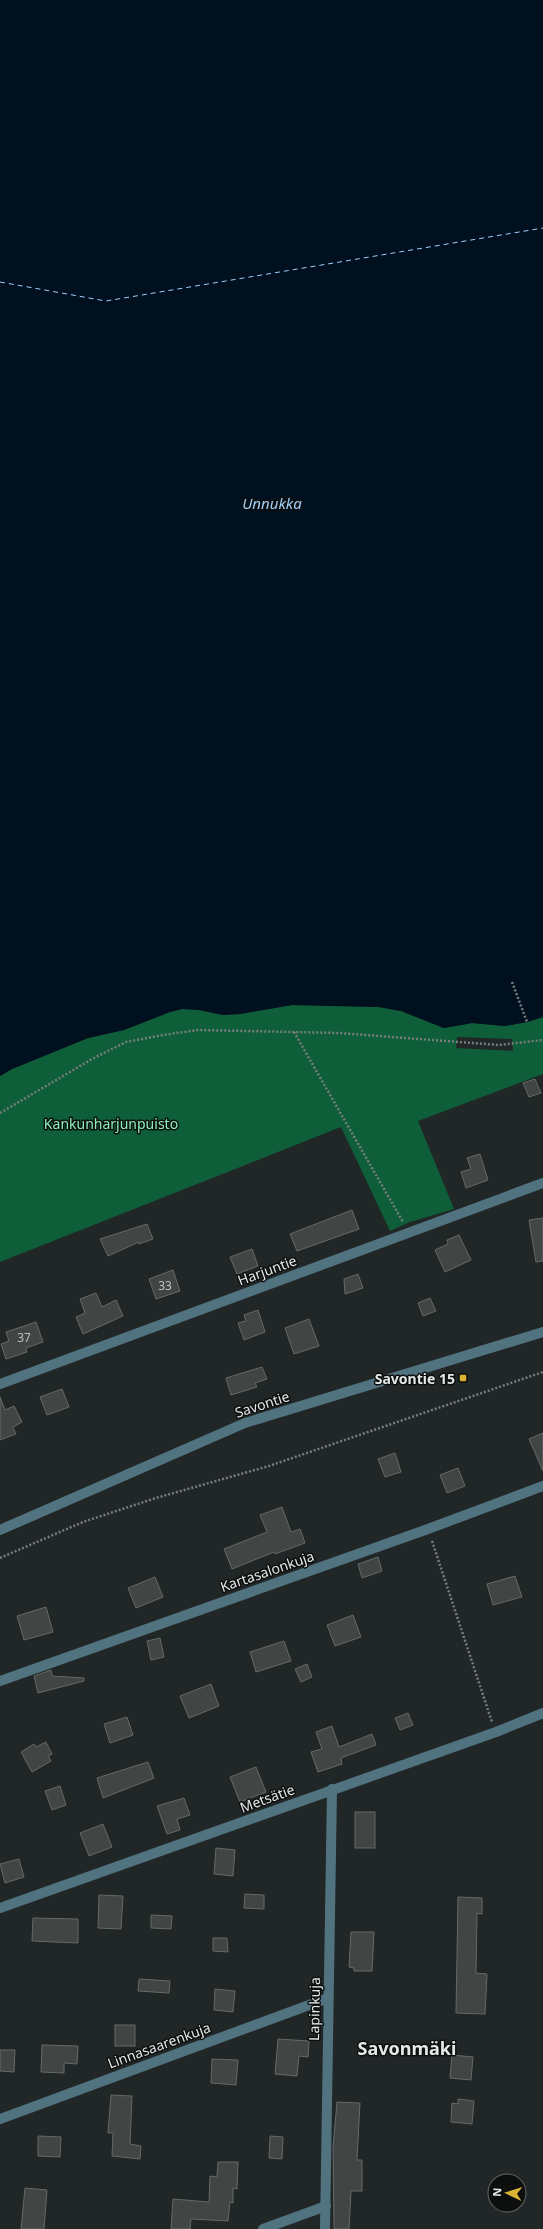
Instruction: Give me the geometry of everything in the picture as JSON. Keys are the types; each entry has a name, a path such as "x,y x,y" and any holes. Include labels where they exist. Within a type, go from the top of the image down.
{"street":[{"name":"Harjuntie","path":"0,1384 543,1183"},
{"name":"Savontie","path":"0,1530 245,1423 543,1332"},
{"name":"Kartasalonkuja","path":"0,1681 428,1530 543,1486"},
{"name":"Metsätie","path":"0,1908 496,1732 543,1712"},
{"name":"Lapinkuja","path":"325,2229 332,1789"},
{"name":"Linnasaarenkuja","path":"0,2119 328,1998"},
{"path":"263,2229 326,2206"}],"path":[{"path":"512,982 527,1022"},
{"path":"0,1113 92,1059 126,1042 198,1030 339,1033 488,1045 517,1044 543,1040"},
{"path":"294,1032 409,1233"},
{"path":"0,1558 84,1522 156,1498 269,1466 543,1372"},
{"path":"428,1530 496,1732"}],"green space":[{"name":"Kankunharjunpuisto","path":"292,1005 379,1007 401,1011 444,1028 472,1023 505,1026 543,1017 543,1074 418,1121 454,1209 410,1222 390,1231 341,1127 0,1262 0,1076 12,1069 88,1038 124,1030 170,1012 182,1009 199,1010 223,1015 240,1014","holes":["457,1037 512,1039 513,1051 456,1048"]}],"water":[{"name":"Unnukka","path":"0,0 543,0 543,1017 505,1026 472,1023 444,1028 401,1011 379,1007 292,1005 240,1014 223,1015 199,1010 182,1009 170,1012 124,1030 88,1038 12,1069 0,1076"}],"building":[{"path":"535,1079 541,1093 529,1097 523,1083"},
{"path":"480,1154 488,1180 466,1188 461,1172 471,1169 467,1158"},
{"path":"352,1210 359,1229 297,1251 290,1234"},
{"path":"543,1218 543,1261 536,1262 529,1220"},
{"path":"147,1224 153,1239 139,1244 139,1242 108,1256 100,1239"},
{"path":"459,1235 471,1260 445,1272 435,1250 448,1244 447,1240"},
{"path":"252,1249 258,1266 237,1274 230,1257"},
{"path":"173,1270 180,1291 156,1299 149,1279"},
{"path":"358,1274 363,1288 345,1294 344,1279"},
{"path":"96,1293 102,1307 116,1300 123,1316 83,1334 76,1317 85,1313 80,1299"},
{"path":"430,1298 436,1311 423,1316 418,1303"},
{"path":"258,1310 265,1332 244,1340 238,1323 246,1321 244,1315"},
{"path":"309,1319 319,1346 294,1354 285,1328"},
{"path":"36,1322 43,1342 26,1348 27,1352 6,1359 1,1344 9,1341 6,1332"},
{"path":"262,1367 267,1379 255,1383 257,1387 231,1395 226,1378"},
{"path":"62,1389 69,1407 47,1415 40,1397"},
{"path":"0,1397 5,1410 14,1406 22,1422 13,1427 16,1434 0,1440"},
{"path":"543,1433 543,1471 529,1439"},
{"path":"395,1453 401,1472 385,1477 378,1459"},
{"path":"458,1468 465,1486 447,1493 440,1475"},
{"path":"282,1507 291,1532 300,1529 305,1543 275,1554 274,1552 232,1569 224,1549 267,1532 260,1515"},
{"path":"378,1557 382,1571 362,1578 358,1564"},
{"path":"515,1576 522,1597 493,1605 487,1584"},
{"path":"155,1577 163,1597 136,1608 128,1588"},
{"path":"46,1607 53,1632 24,1640 17,1616"},
{"path":"353,1615 361,1637 335,1646 327,1625"},
{"path":"160,1638 164,1657 151,1660 147,1641"},
{"path":"284,1641 291,1661 256,1672 250,1652"},
{"path":"307,1664 312,1677 301,1682 295,1669"},
{"path":"51,1670 52,1676 84,1678 84,1681 38,1693 34,1676"},
{"path":"211,1684 219,1706 189,1718 180,1696"},
{"path":"408,1713 413,1725 400,1730 395,1718"},
{"path":"127,1717 133,1735 110,1743 104,1724"},
{"path":"332,1726 339,1747 372,1734 376,1745 341,1758 342,1764 318,1772 311,1752 322,1749 316,1732"},
{"path":"46,1742 52,1754 48,1756 51,1761 32,1772 21,1752 34,1744 36,1747"},
{"path":"148,1762 154,1778 103,1798 97,1778"},
{"path":"256,1767 266,1792 240,1802 230,1777"},
{"path":"60,1786 66,1805 52,1810 45,1791"},
{"path":"184,1798 190,1815 177,1819 180,1830 167,1834 157,1806"},
{"path":"355,1812 375,1812 375,1848 355,1848"},
{"path":"103,1824 112,1847 89,1856 80,1833"},
{"path":"216,1848 235,1850 233,1876 214,1874"},
{"path":"19,1859 24,1877 5,1883 0,1864"},
{"path":"245,1894 264,1895 264,1909 244,1908"},
{"path":"99,1895 123,1896 121,1929 98,1928"},
{"path":"458,1897 482,1898 482,1914 477,1913 476,1973 487,1974 485,2014 456,2013"},
{"path":"151,1915 172,1916 171,1929 151,1928"},
{"path":"33,1918 78,1919 78,1943 32,1941"},
{"path":"351,1932 374,1932 372,1971 354,1971 354,1968 349,1967"},
{"path":"213,1938 227,1938 228,1952 213,1951"},
{"path":"139,1979 170,1981 169,1993 138,1991"},
{"path":"215,1989 235,1991 233,2012 214,2010"},
{"path":"115,2025 135,2025 135,2046 115,2046"},
{"path":"278,2039 309,2041 308,2057 299,2056 297,2076 275,2074"},
{"path":"42,2045 78,2046 77,2064 64,2063 64,2073 41,2072"},
{"path":"0,2050 15,2050 14,2072 0,2071"},
{"path":"452,2055 473,2057 471,2080 450,2078"},
{"path":"212,2059 238,2060 236,2085 211,2083"},
{"path":"111,2095 132,2096 130,2144 141,2146 140,2159 112,2156 113,2133 108,2133"},
{"path":"458,2099 474,2101 472,2124 451,2122 452,2103 458,2104"},
{"path":"337,2102 360,2103 357,2160 362,2160 362,2191 351,2191 349,2229 334,2229 333,2147"},
{"path":"38,2136 61,2137 60,2157 38,2156"},
{"path":"270,2136 283,2137 282,2159 269,2158"},
{"path":"218,2162 238,2162 237,2189 233,2188 233,2203 230,2202 228,2221 191,2219 190,2229 171,2229 173,2199 209,2202 210,2176 217,2177"},
{"path":"25,2188 47,2190 44,2229 21,2229"}],"ferry route":[{"path":"0,282 106,301 543,228"}],"place":[{"name":"Savontie 15","path":"463,1378"}],"district":[{"name":"Savonmäki","path":"407,2048"}]}
